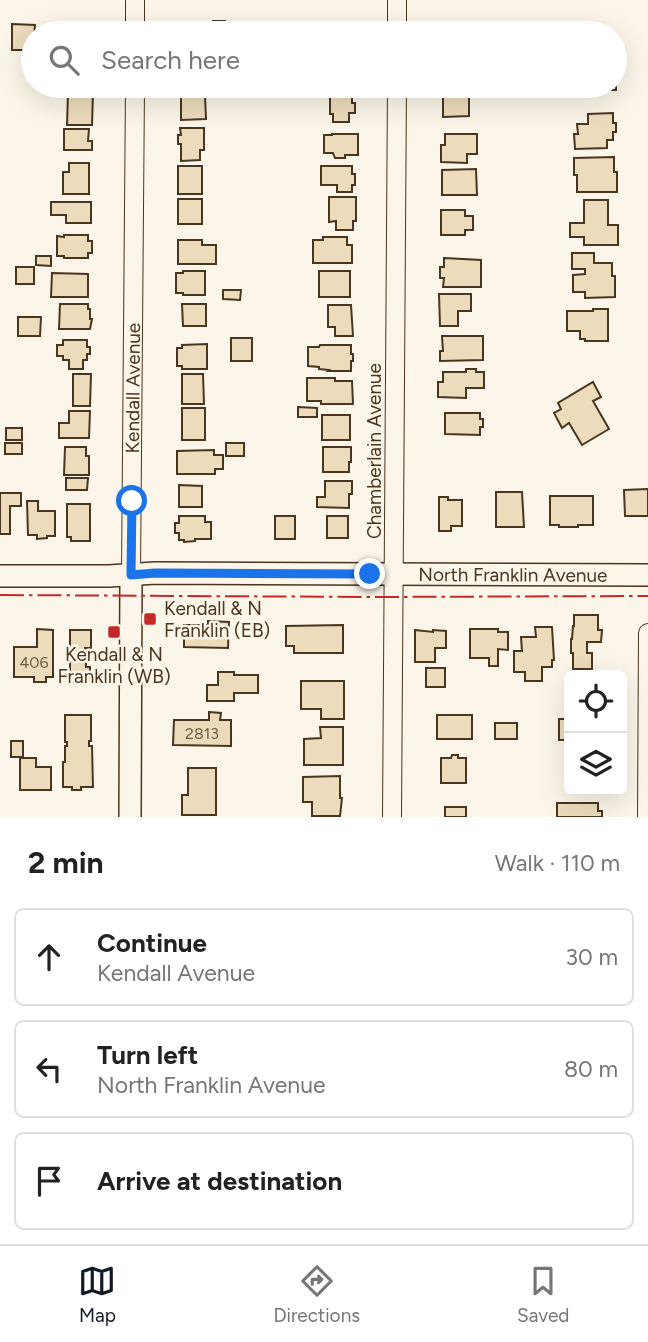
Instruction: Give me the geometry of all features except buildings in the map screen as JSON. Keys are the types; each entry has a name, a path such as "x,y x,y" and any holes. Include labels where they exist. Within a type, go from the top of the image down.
{"street":[{"path":"135,0 135,21"},
{"path":"397,0 397,21"},
{"name":"Kendall Avenue","path":"130,817 135,98"},
{"name":"Chamberlain Avenue","path":"392,817 397,98"},
{"name":"North Franklin Avenue","path":"0,576 155,573 648,575"},
{"path":"647,817 648,634"}],"power":[{"path":"0,595 648,596"}],"place":[{"name":"Kendall & N Franklin (EB)","path":"150,619"},
{"name":"Kendall & N Franklin (WB)","path":"114,632"}],"route":[{"path":"132,501 131,575 370,574"}]}
